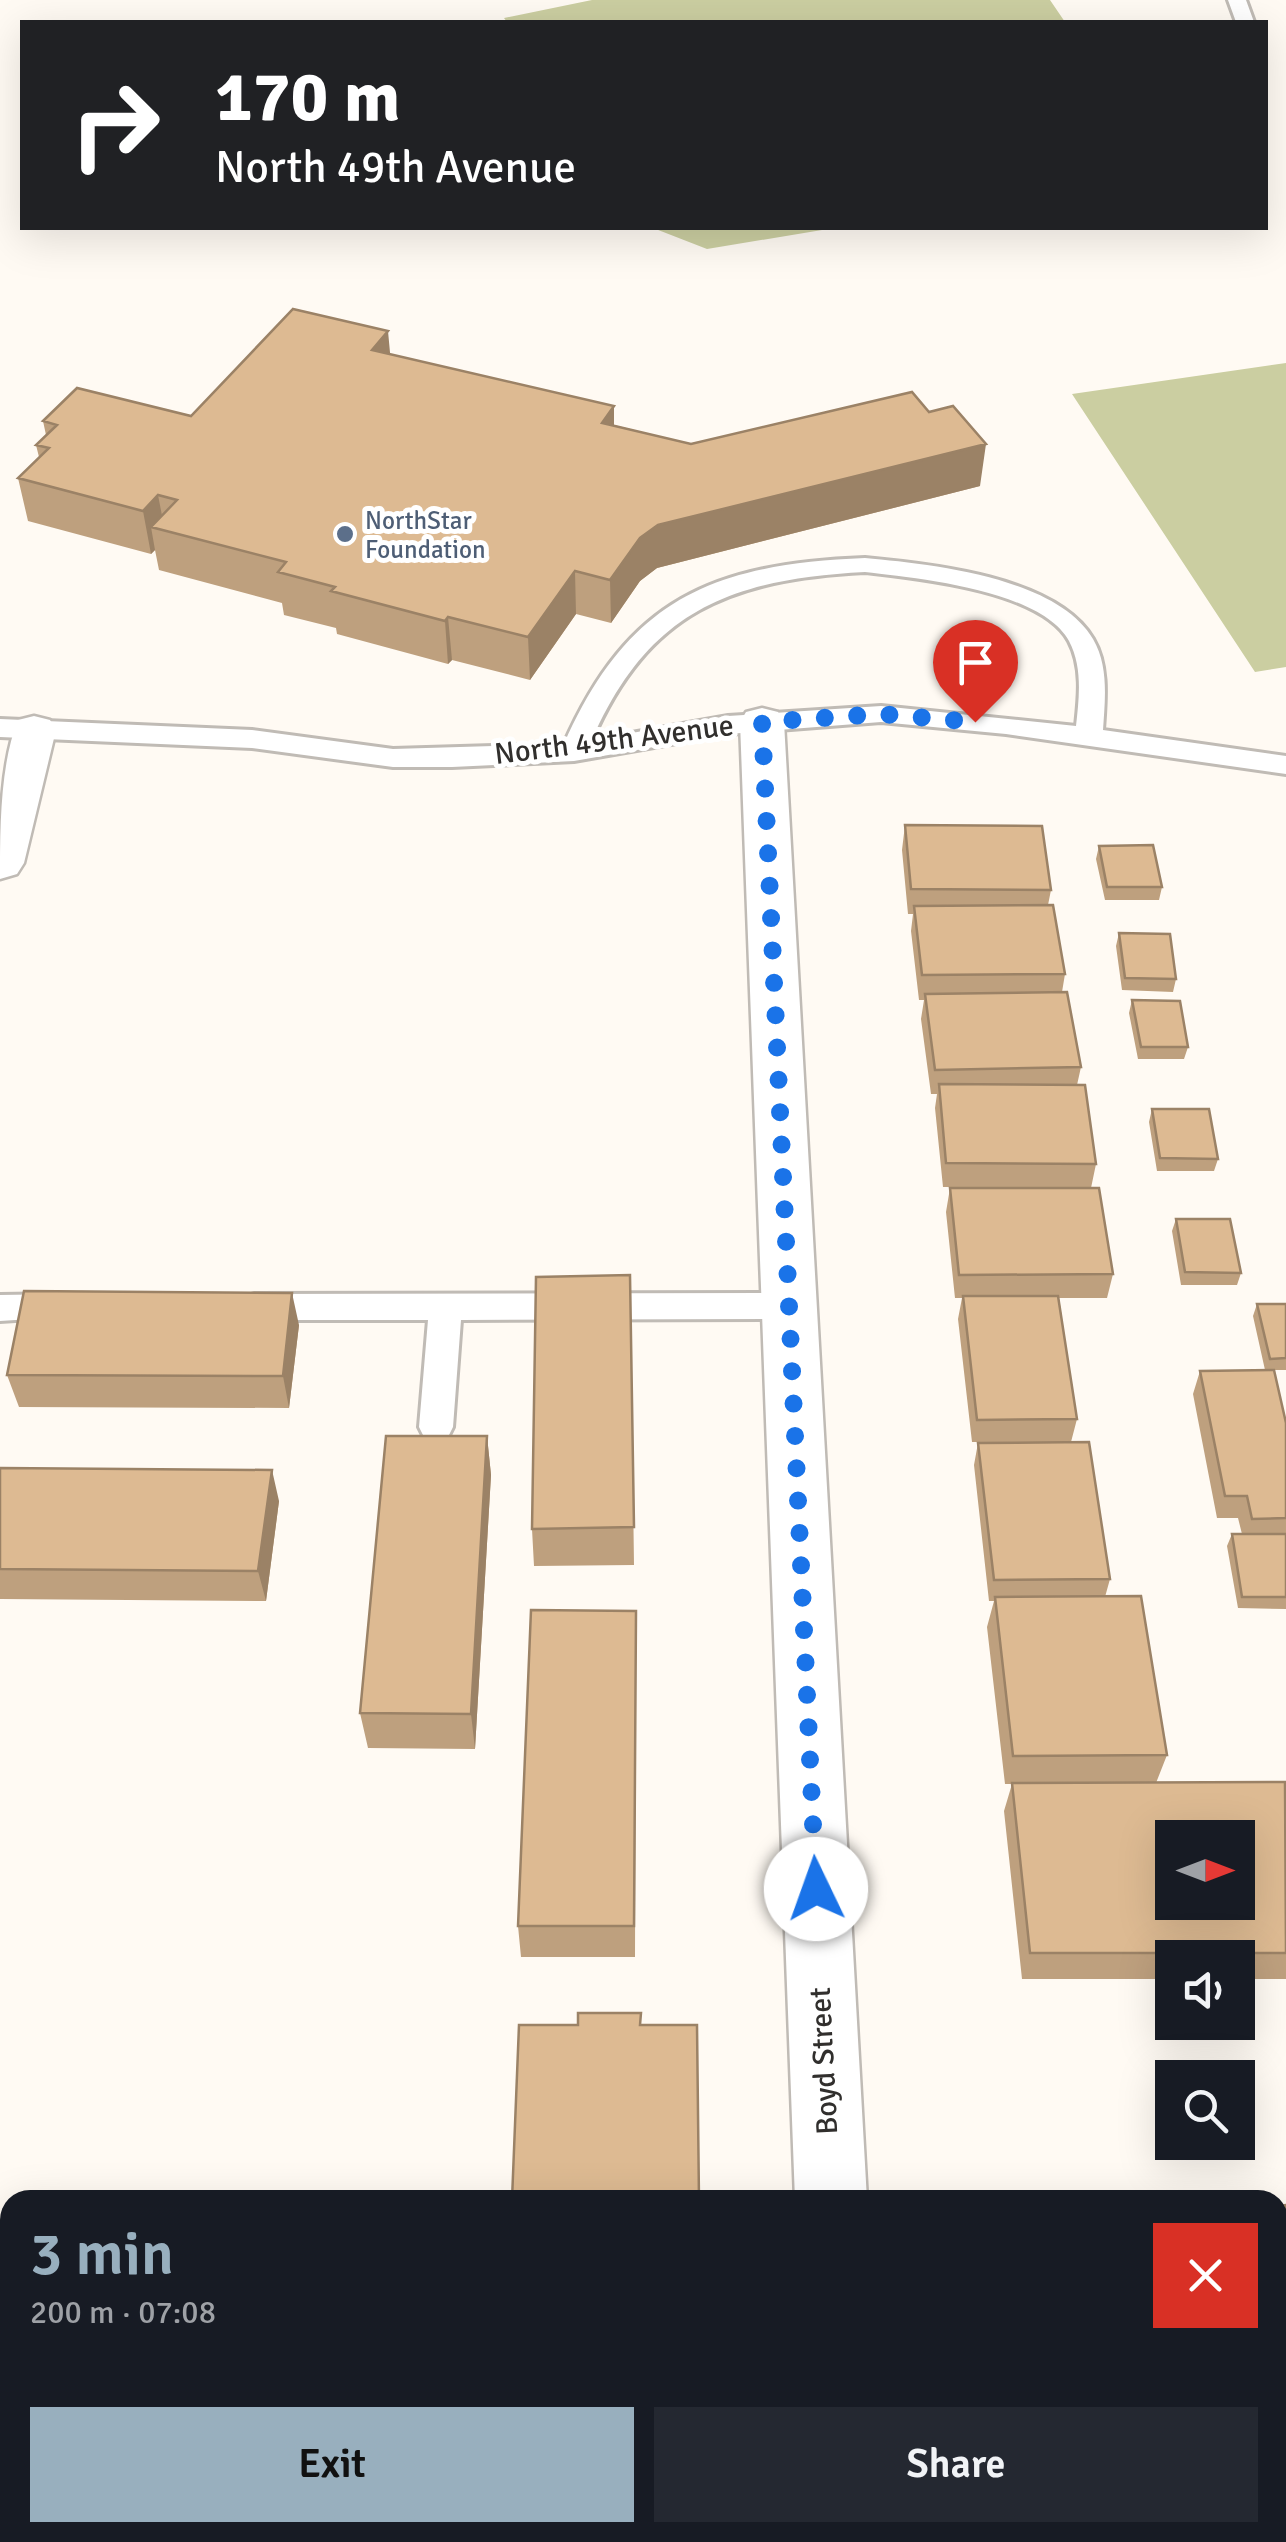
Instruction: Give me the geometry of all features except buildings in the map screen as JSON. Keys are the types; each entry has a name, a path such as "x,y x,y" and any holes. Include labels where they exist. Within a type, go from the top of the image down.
{"street":[{"name":"Boyd Street","path":"762,722 831,2190"},
{"path":"0,863 17,729"}],"lane":[{"path":"574,752 600,684 641,638 682,610 731,584 786,566 855,562 941,571 1034,601 1080,636 1092,674 1089,737"},
{"name":"North 49th Avenue","path":"17,729 252,739 393,758 574,752 762,722 881,714 1089,737 1286,766"},
{"path":"213,1307 789,1306"},
{"path":"436,1428 446,1307"},
{"path":"0,1308 97,1308"}],"green space":[{"path":"592,0 1050,0 1064,20 506,20"},
{"path":"658,230 822,230 707,249"},
{"path":"1286,363 1286,667 1255,672 1072,394"}],"place":[{"name":"NorthStar Foundation","path":"345,534"}],"route":[{"path":"816,1889 762,722 881,714 975,722"}]}
